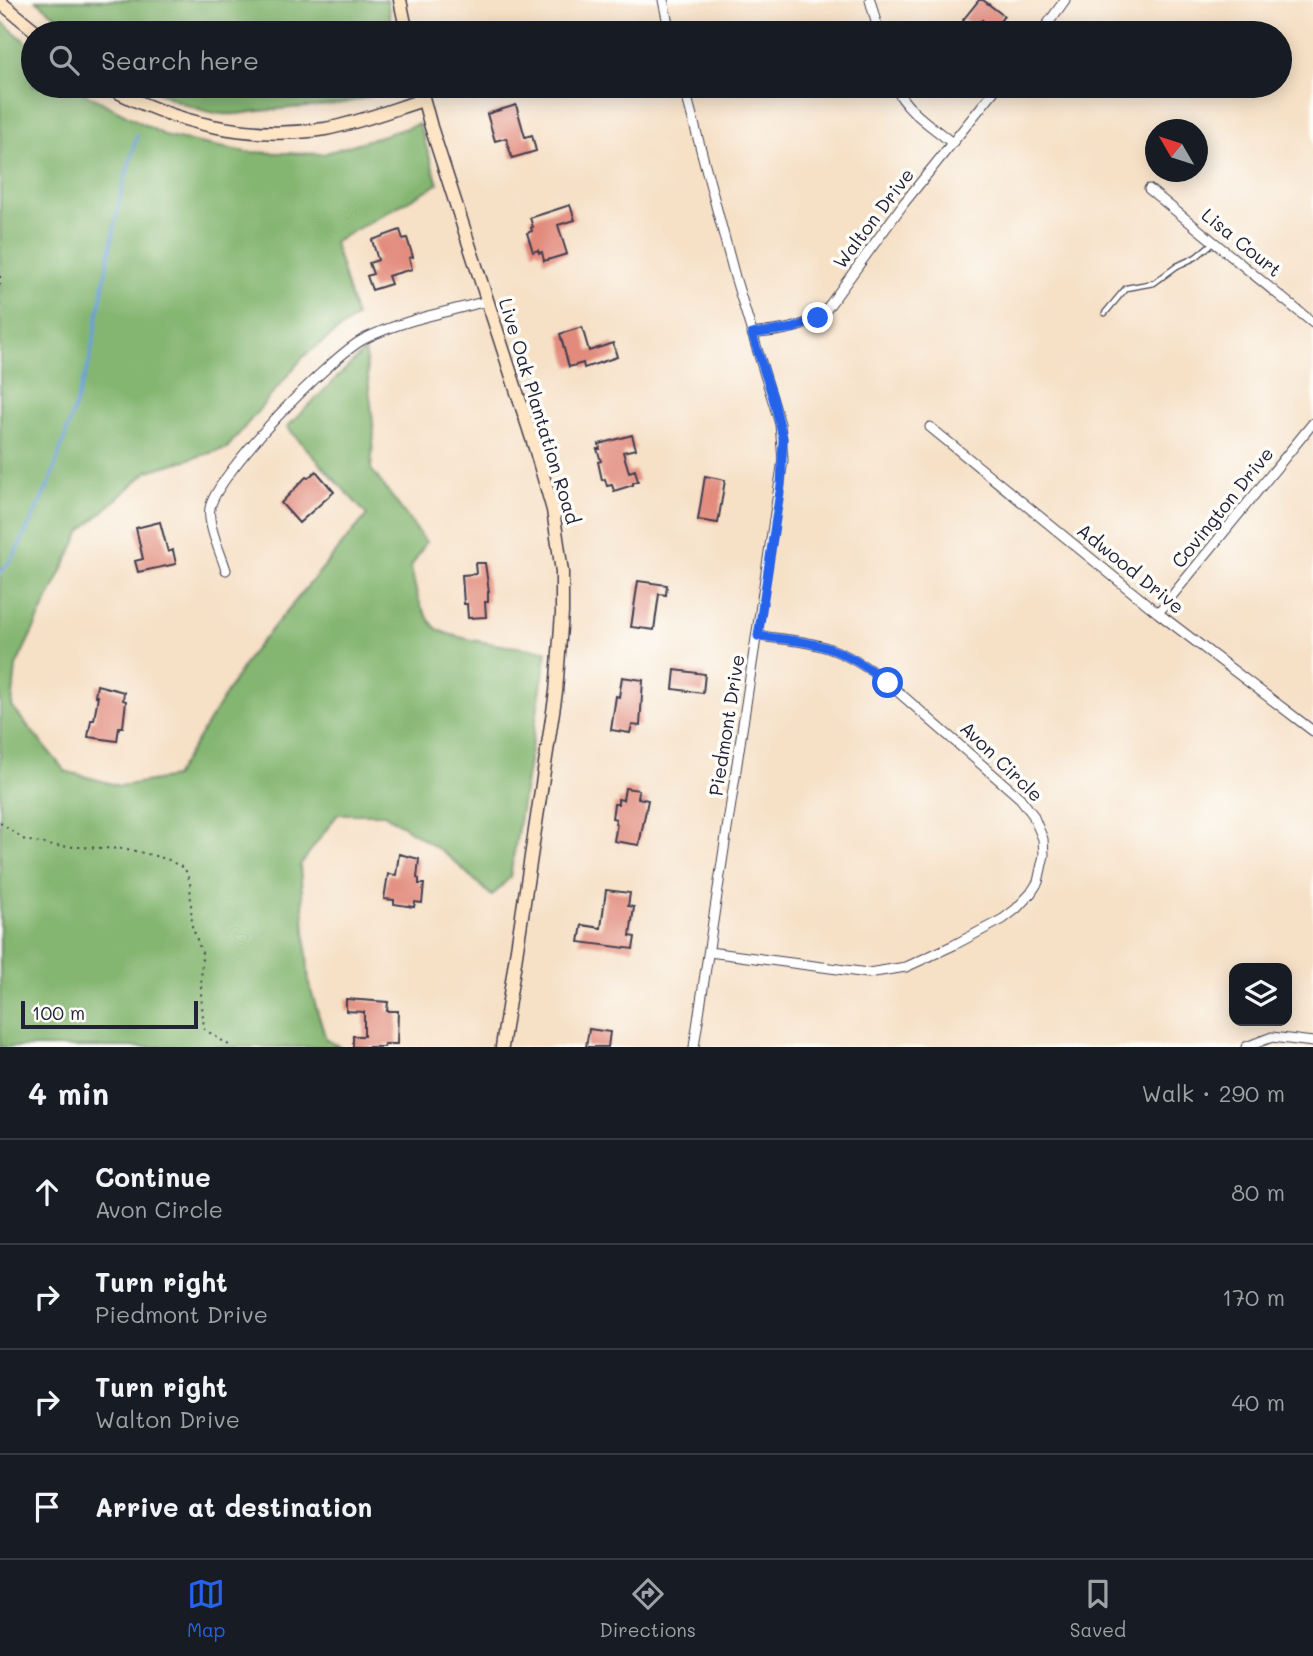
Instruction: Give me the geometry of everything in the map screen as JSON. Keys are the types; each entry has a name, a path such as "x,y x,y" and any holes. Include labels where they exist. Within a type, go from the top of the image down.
{"street":[{"path":"400,0 404,21"},
{"path":"663,0 667,21"},
{"path":"870,0 876,21"},
{"path":"1050,21 1065,0"},
{"path":"0,2 23,21"},
{"path":"130,98 178,118 244,132 276,133 326,128 423,100"},
{"name":"Piedmont Drive","path":"687,98 783,438 781,485 694,1047"},
{"path":"902,98 910,109 952,142"},
{"name":"Walton Drive","path":"752,334 810,323 827,310 904,203 989,98"},
{"name":"Live Oak Plantation Road","path":"423,100 553,510 559,541 561,641 556,692 502,1047"},
{"name":"Lisa Court","path":"1149,188 1313,323"},
{"path":"226,570 214,536 210,509 218,491 244,455 306,386 362,340 389,328 487,301"},
{"name":"Covington Drive","path":"1158,613 1313,423"},
{"name":"Adwood Drive","path":"930,427 1158,613 1313,731"},
{"name":"Avon Circle","path":"709,952 868,973 906,967 1003,919 1031,893 1043,868 1041,829 1020,798 888,683 844,652 827,646 758,636"},
{"path":"1246,1047 1272,1037 1313,1042"}],"lane":[{"path":"1105,313 1126,288 1154,283 1177,266 1196,257 1213,242"}],"path":[{"path":"0,276 0,287"},
{"path":"0,823 25,841 54,846 127,849 167,859 185,869 190,882 192,926 202,953 204,1029 232,1047"}],"green space":[{"path":"36,0 387,0 391,21 62,21"},
{"path":"0,20 21,38 21,98 94,98 168,137 246,152 323,154 419,124 438,184 334,242 356,317 304,356 227,448 148,471 81,531 16,666 12,707 65,771 120,786 174,777 250,655 367,515 287,427 365,350 374,432 371,469 426,542 411,567 416,592 425,614 435,627 455,636 547,651 510,877 492,896 446,854 384,814 338,814 300,865 309,984 326,1039 340,1047 0,1047"},
{"path":"172,98 363,98 239,114 212,112"}],"building":[{"path":"979,0 983,0 1004,16 1000,21 963,20"},
{"path":"516,105 525,137 532,135 536,151 512,158 506,138 495,141 487,114"},
{"path":"570,205 575,220 558,225 567,254 544,261 542,252 533,252 527,233 532,231 533,227 530,218"},
{"path":"400,230 403,239 407,238 413,257 409,258 412,269 388,276 391,284 372,290 367,276 373,274 369,263 378,260 372,240"},
{"path":"582,327 589,351 613,343 617,357 584,368 583,363 569,367 560,334"},
{"path":"632,435 636,449 623,452 629,472 635,470 638,481 614,491 612,485 607,486 605,479 602,480 597,449 600,449 599,444"},
{"path":"316,471 334,492 299,523 281,503 306,477"},
{"path":"705,476 725,480 718,523 698,520"},
{"path":"160,522 168,552 173,550 176,564 138,572 135,561 143,559 136,528"},
{"path":"475,563 485,563 488,602 485,602 486,617 468,618 462,575 476,574"},
{"path":"638,581 667,585 666,595 659,594 654,630 631,627"},
{"path":"675,670 705,674 703,693 673,689"},
{"path":"622,677 643,680 640,726 632,725 630,733 611,730"},
{"path":"97,685 124,692 123,700 126,701 123,727 119,727 117,741 88,737 91,720 94,720"},
{"path":"625,788 639,790 638,798 648,800 639,845 614,841 617,824 616,819 612,818 614,804 618,804 618,799 623,800"},
{"path":"399,854 419,859 417,878 419,884 424,884 422,903 415,902 414,907 394,904 394,900 384,899 388,874 396,875"},
{"path":"606,890 630,893 628,906 634,907 630,936 635,937 633,949 579,942 582,925 601,928"},
{"path":"346,999 388,1002 387,1011 398,1011 397,1044 385,1044 384,1047 353,1047 353,1036 364,1036 364,1012 346,1011"},
{"path":"589,1029 610,1032 608,1047 586,1047"}],"waterway":[{"path":"0,573 14,556 50,482 89,363 120,197 137,136"}],"route":[{"path":"818,318 794,328 752,334 783,438 781,485 758,636 806,641 844,652 888,683"}]}
